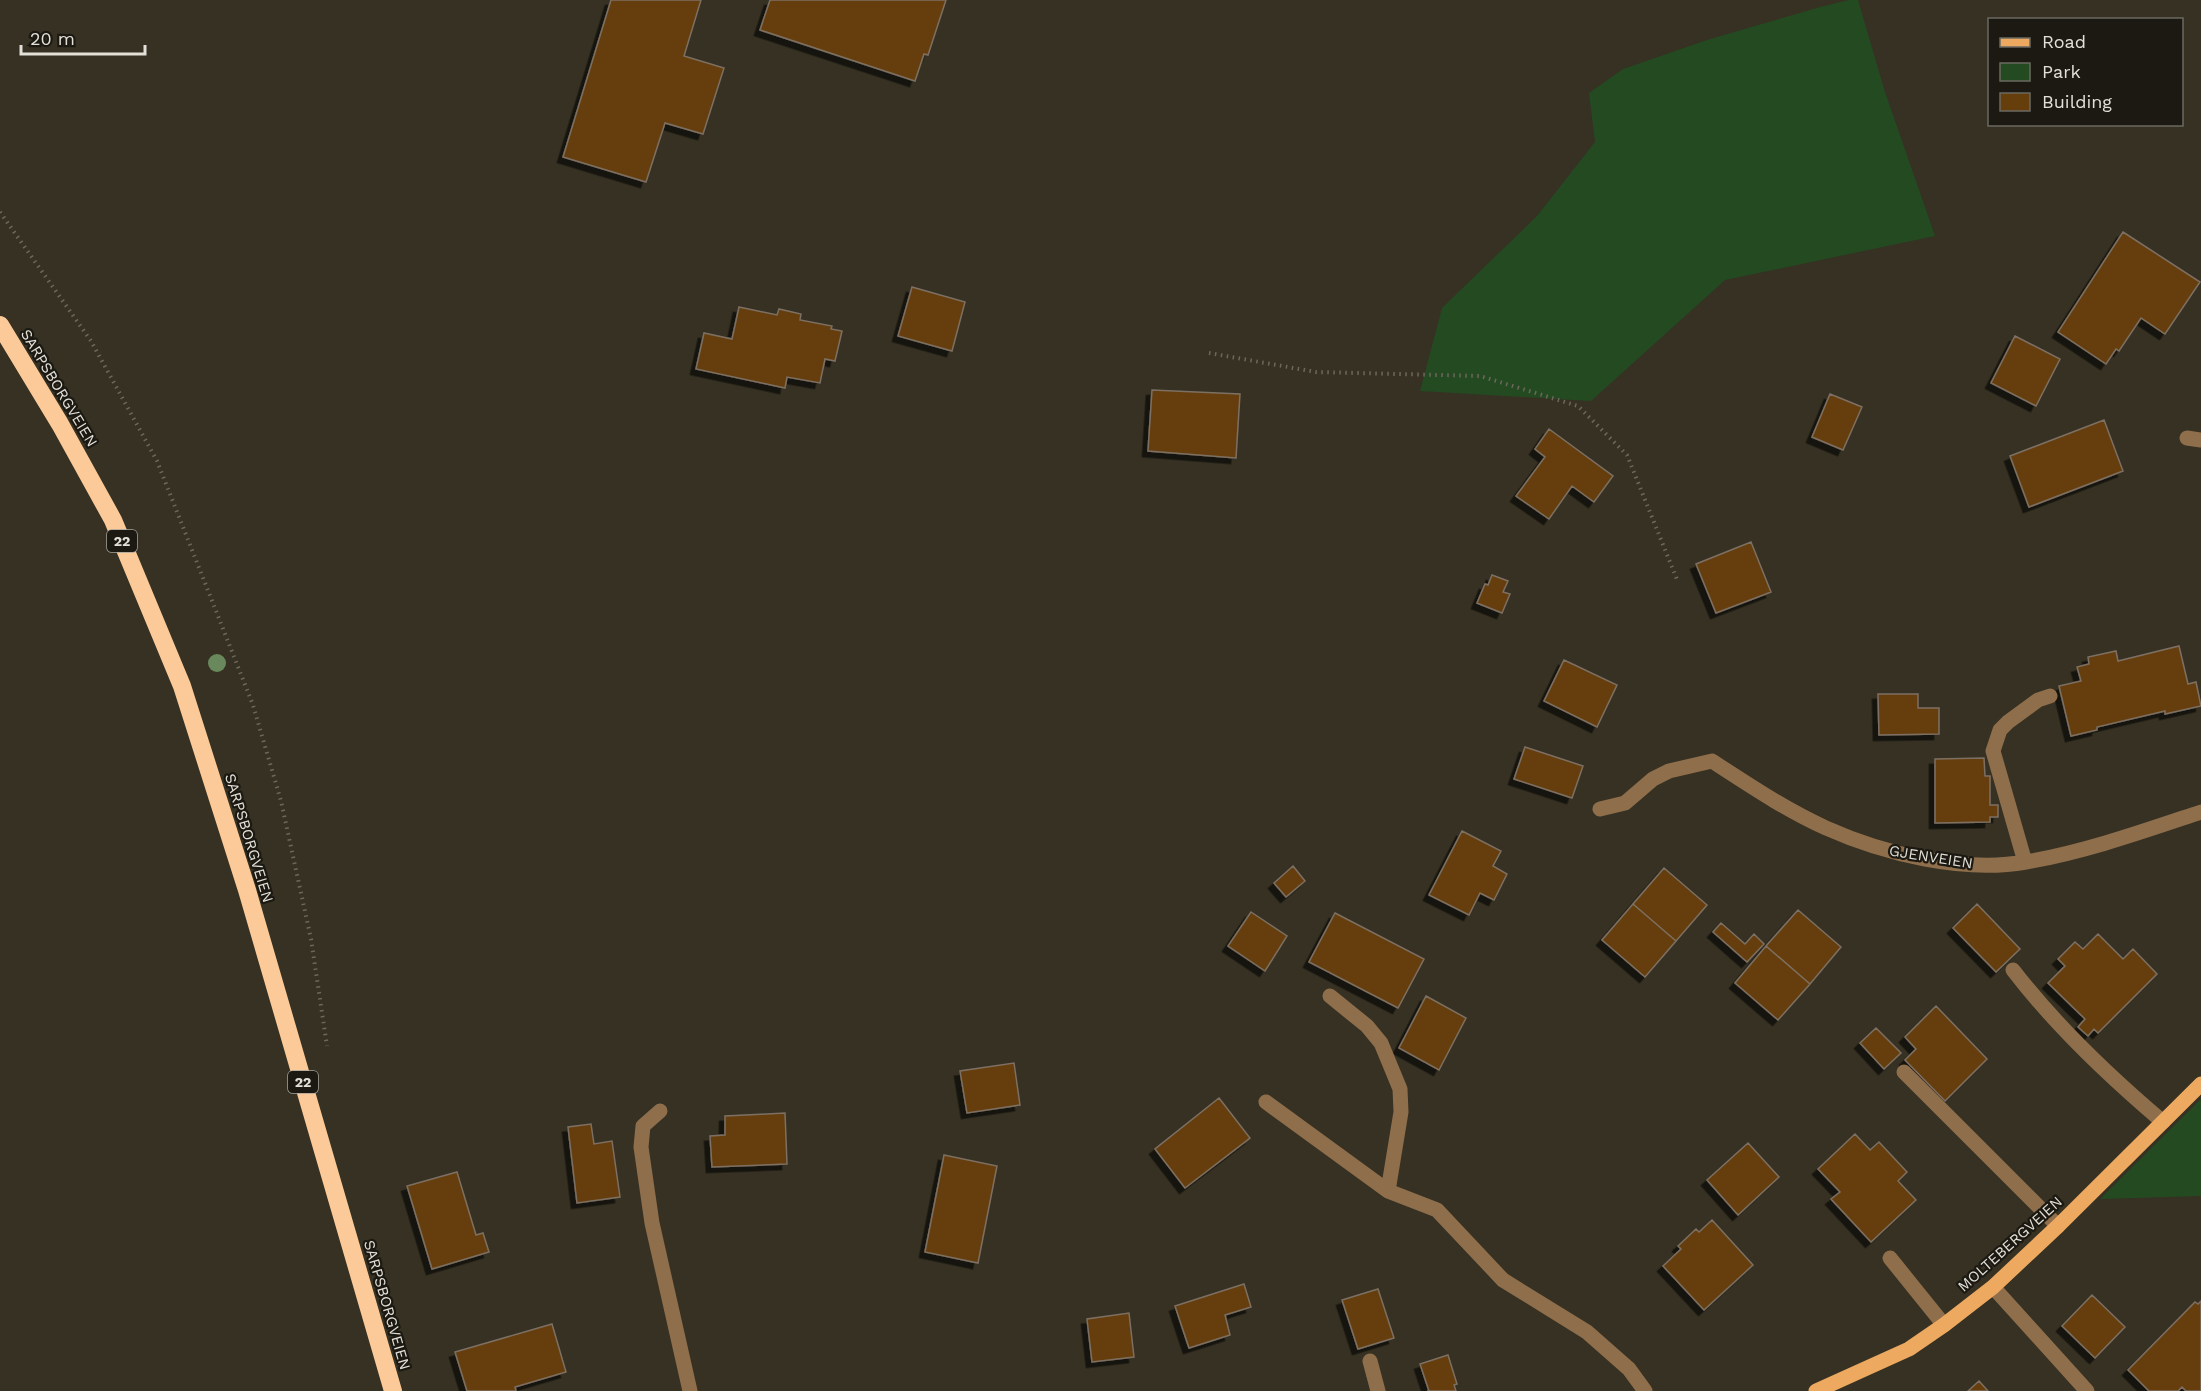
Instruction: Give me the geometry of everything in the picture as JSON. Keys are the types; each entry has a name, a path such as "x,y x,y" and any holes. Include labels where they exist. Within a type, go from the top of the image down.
{"highway":[{"name":"SARPSBORGVEIEN","path":"0,325 60,424 113,520 182,686 247,890 393,1391"}],"main road":[{"name":"MOLTEBERGVEIEN","path":"1816,1391 1909,1349 1993,1287 2201,1084"}],"street":[{"path":"2025,862 1993,750 2000,730 2007,722 2038,700 2050,696"},
{"name":"GJENVEIEN","path":"1600,809 1624,803 1653,779 1669,771 1712,761 1764,794 1826,828 1884,850 1971,866 2025,862 2127,837 2201,812"},
{"path":"2013,970 2028,990 2082,1047 2163,1122"},
{"path":"1330,996 1367,1026 1381,1043 1400,1089 1401,1112 1388,1191"},
{"path":"1904,1072 2058,1226"},
{"path":"1266,1102 1388,1191 1437,1210 1503,1280 1587,1332 1629,1370 1645,1391"},
{"path":"660,1111 643,1126 641,1147 652,1223 690,1391"},
{"path":"1890,1258 1944,1325"},
{"path":"1993,1287 2087,1391"},
{"path":"1370,1361 1378,1391"}],"path":[{"path":"0,212 91,341 157,461 253,705 281,801 311,939 328,1049"},
{"path":"1209,353 1316,372 1480,376 1578,406 1627,454 1678,582"}],"green space":[{"path":"1849,0 1858,0 1885,92 1935,236 1725,280 1591,401 1420,391 1442,308 1537,216 1595,142 1589,93 1623,69 1707,40"},
{"path":"2201,1099 2201,1196 2100,1199"}],"building":[{"path":"611,0 701,0 684,56 724,68 703,134 665,123 646,182 563,157"},
{"path":"770,0 946,0 928,55 924,54 915,81 760,30"},
{"path":"2123,232 2200,282 2165,334 2141,318 2119,351 2116,349 2106,364 2058,332"},
{"path":"912,287 965,302 952,351 898,336"},
{"path":"739,307 777,315 779,309 801,314 800,320 832,326 831,329 842,331 835,361 825,359 820,383 787,377 785,388 696,369 704,333 732,339"},
{"path":"2015,336 2060,359 2036,406 1991,383"},
{"path":"1152,390 1240,394 1236,458 1148,451"},
{"path":"1830,394 1862,407 1843,450 1812,437"},
{"path":"2104,420 2123,471 2029,507 2010,456"},
{"path":"1549,429 1613,476 1594,502 1572,486 1549,519 1516,496 1545,457 1535,449"},
{"path":"1751,542 1771,592 1716,613 1696,564"},
{"path":"1492,575 1508,581 1503,592 1510,594 1502,613 1477,603 1485,584 1488,585"},
{"path":"2179,646 2188,684 2196,682 2201,706 2165,714 2165,711 2097,727 2097,730 2071,736 2059,686 2081,681 2077,667 2089,664 2088,657 2116,651 2118,661"},
{"path":"1564,660 1617,685 1597,727 1544,701"},
{"path":"1878,694 1918,694 1918,708 1939,708 1939,734 1879,735"},
{"path":"1525,747 1583,766 1572,798 1514,779"},
{"path":"1984,758 1985,776 1990,776 1990,805 1998,805 1998,817 1990,817 1990,822 1935,823 1935,759"},
{"path":"1462,831 1501,851 1493,866 1507,874 1494,900 1480,893 1469,915 1429,895"},
{"path":"1293,866 1305,881 1286,897 1274,883"},
{"path":"1664,868 1707,905 1676,941 1633,904"},
{"path":"1633,904 1676,941 1645,977 1602,940"},
{"path":"1977,904 2020,949 1996,972 1953,928"},
{"path":"1798,910 1841,947 1810,984 1766,946"},
{"path":"1251,912 1287,936 1265,971 1228,946"},
{"path":"1335,913 1424,959 1398,1008 1309,962"},
{"path":"1721,923 1745,944 1754,934 1764,944 1747,962 1713,932"},
{"path":"2098,934 2123,959 2133,949 2157,974 2098,1033 2094,1029 2088,1036 2078,1027 2085,1019 2048,983 2065,966 2058,959 2075,942 2083,949"},
{"path":"1766,946 1810,984 1778,1020 1735,983"},
{"path":"1426,996 1466,1018 1439,1070 1399,1048"},
{"path":"1936,1006 1987,1059 1945,1101 1905,1060 1916,1049 1905,1037"},
{"path":"1876,1028 1901,1053 1884,1069 1860,1043"},
{"path":"1014,1063 1020,1105 967,1113 960,1071"},
{"path":"1219,1098 1250,1138 1185,1188 1155,1149"},
{"path":"785,1113 787,1164 712,1167 710,1136 725,1135 725,1116"},
{"path":"591,1124 594,1144 612,1141 620,1197 577,1203 568,1127"},
{"path":"1855,1134 1870,1150 1879,1142 1907,1172 1898,1181 1916,1200 1871,1242 1831,1199 1840,1192 1818,1169"},
{"path":"1748,1143 1779,1177 1738,1215 1707,1180"},
{"path":"944,1155 997,1166 978,1263 925,1252"},
{"path":"457,1172 476,1235 483,1233 489,1252 432,1269 407,1186"},
{"path":"1712,1220 1753,1265 1704,1310 1663,1266 1681,1249 1678,1246 1696,1229 1699,1232"},
{"path":"1244,1284 1251,1307 1225,1315 1230,1335 1189,1348 1175,1306"},
{"path":"1378,1289 1394,1338 1358,1349 1342,1300"},
{"path":"2092,1295 2125,1327 2095,1358 2062,1326"},
{"path":"2201,1301 2201,1391 2186,1391 2182,1387 2178,1391 2149,1391 2128,1370 2195,1302 2198,1304"},
{"path":"1129,1313 1134,1357 1092,1362 1087,1319"},
{"path":"552,1324 566,1372 515,1387 516,1391 467,1391 455,1352"},
{"path":"1448,1355 1457,1384 1454,1385 1456,1391 1429,1391 1420,1364"},
{"path":"1979,1381 1988,1391 1968,1391"}]}
